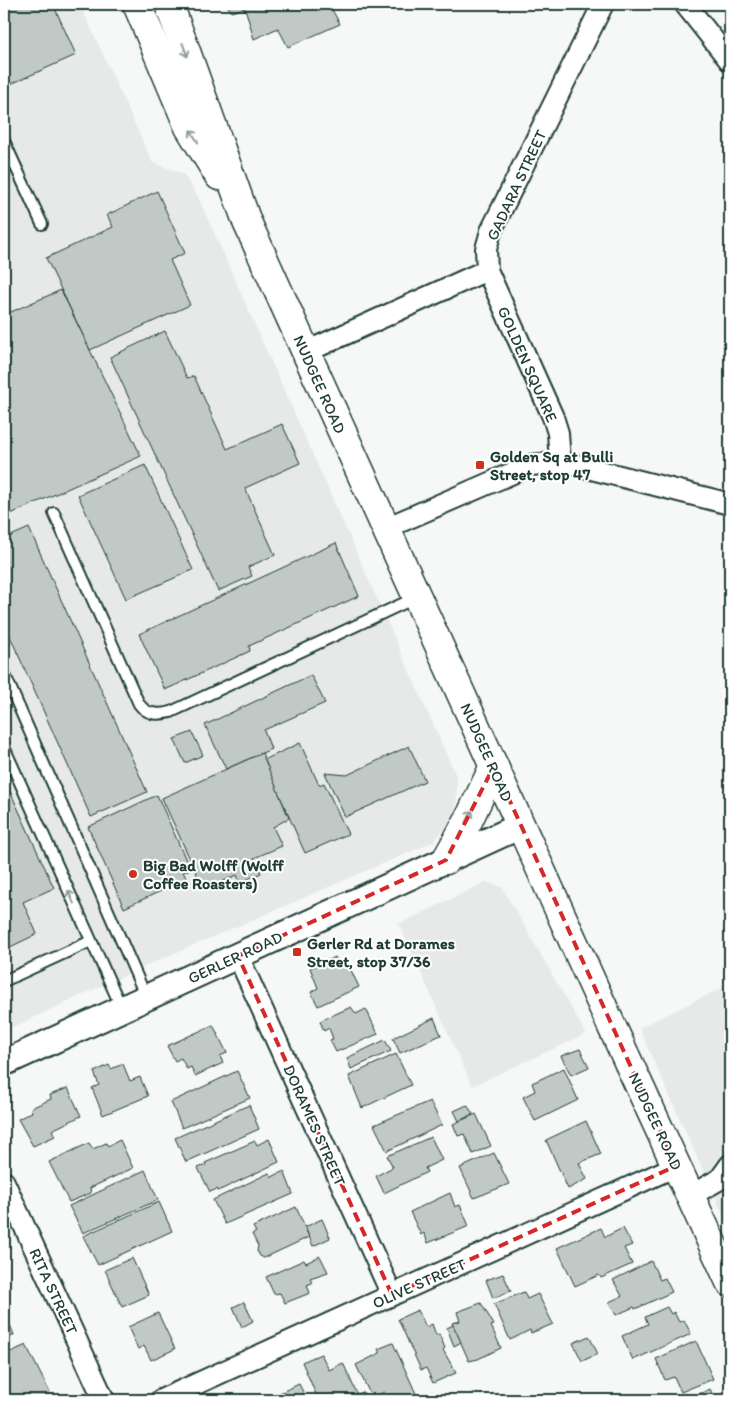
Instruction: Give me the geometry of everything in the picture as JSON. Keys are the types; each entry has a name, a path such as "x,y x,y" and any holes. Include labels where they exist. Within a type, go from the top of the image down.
{"main road":[{"name":"NUDGEE ROAD","path":"137,4 188,127 247,222"},
{"name":"NUDGEE ROAD","path":"169,4 247,222 520,826 730,1282"},
{"path":"446,860 468,821 494,766"}],"street":[{"name":"GADARA STREET","path":"487,270 486,249 491,231 603,4"},
{"path":"685,4 730,61"},
{"path":"306,352 487,270"},
{"name":"GOLDEN SQUARE","path":"487,270 554,417 558,433 560,462"},
{"path":"386,528 511,472 531,465 560,462 730,504"},
{"name":"GERLER ROAD","path":"4,1063 520,826"},
{"name":"DORAMES STREET","path":"238,956 392,1295"},
{"path":"690,1196 720,1179 730,1165"},
{"name":"OLIVE STREET","path":"161,1400 676,1166"},
{"name":"RITA STREET","path":"4,1182 104,1400"}],"lane":[{"path":"4,141 42,224"},
{"path":"54,513 139,704 143,710 151,713 171,712 417,597"},
{"path":"4,674 146,998"},
{"path":"4,747 122,1009"},
{"path":"4,981 91,941"}],"highlighted area":[{"path":"494,766 676,1166 392,1295 238,956 446,860"}],"shaded area":[{"path":"4,4 80,4 152,162 183,174 198,197 457,778 456,817 433,842 152,963 4,1031"},
{"path":"486,882 502,887 586,1034 472,1086 399,924"},
{"path":"730,984 730,1230 639,1028"}],"building":[{"path":"4,4 53,4 76,55 4,87"},
{"path":"227,4 334,4 330,6 340,24 288,47 278,28 254,39 245,8 231,12"},
{"path":"157,191 185,253 170,260 190,305 90,350 46,258 113,227 107,215"},
{"path":"61,290 141,456 4,517 4,315"},
{"path":"165,331 187,378 194,376 227,449 282,424 300,463 245,488 275,555 248,567 252,576 218,591 110,357"},
{"path":"145,465 193,570 126,599 78,495"},
{"path":"29,528 147,792 91,817 4,623 4,539"},
{"path":"336,543 359,596 249,646 250,651 165,690 139,634"},
{"path":"311,675 325,703 264,730 271,749 226,769 205,725"},
{"path":"192,732 203,755 185,763 174,739"},
{"path":"300,743 319,785 324,783 348,834 305,853 264,760"},
{"path":"409,746 425,781 345,817 325,773 347,775"},
{"path":"262,753 289,818 273,827 282,846 254,858 261,873 240,883 237,875 204,890 162,798"},
{"path":"4,778 54,888 23,902 37,934 4,950"},
{"path":"157,795 190,869 183,872 187,879 124,908 88,827"},
{"path":"335,957 339,964 346,960 359,987 318,1006 311,992 318,988 310,968"},
{"path":"351,1007 356,1014 366,1009 378,1034 336,1052 330,1040 333,1039 329,1028 324,1031 320,1021"},
{"path":"434,1018 441,1035 400,1053 393,1038"},
{"path":"213,1025 227,1053 220,1056 223,1063 195,1076 191,1067 187,1069 181,1058 175,1061 167,1046"},
{"path":"385,1040 391,1051 351,1069 347,1058"},
{"path":"580,1049 589,1067 571,1075 561,1056"},
{"path":"396,1054 411,1085 362,1108 349,1076"},
{"path":"123,1064 130,1081 140,1077 148,1096 103,1115 92,1088 99,1085 94,1072 109,1065 111,1069"},
{"path":"564,1068 578,1100 535,1121 523,1097 535,1091 532,1083"},
{"path":"237,1071 250,1098 182,1128 171,1102"},
{"path":"68,1088 81,1116 52,1130 55,1136 33,1146 18,1119 32,1112 31,1108 51,1099 50,1095"},
{"path":"430,1101 442,1125 387,1151 374,1125"},
{"path":"249,1105 259,1129 186,1162 175,1138"},
{"path":"467,1105 473,1114 459,1121 454,1111"},
{"path":"476,1114 491,1146 473,1154 464,1134 458,1136 453,1124"},
{"path":"586,1121 601,1154 579,1163 587,1179 568,1189 546,1140"},
{"path":"431,1137 442,1160 425,1168 427,1172 384,1193 376,1176 393,1167 387,1156"},
{"path":"269,1139 279,1162 218,1191 217,1189 210,1192 198,1168 206,1165 205,1163 255,1141 257,1145"},
{"path":"120,1140 133,1168 90,1188 91,1193 69,1202 49,1162 89,1143 93,1149 106,1143 108,1146"},
{"path":"494,1153 509,1184 474,1198 460,1168"},
{"path":"145,1170 158,1200 83,1233 69,1206"},
{"path":"284,1171 293,1194 225,1224 213,1200 269,1173 272,1177"},
{"path":"450,1193 455,1207 460,1205 469,1226 428,1243 424,1233 421,1235 410,1212"},
{"path":"159,1202 172,1231 98,1265 83,1236"},
{"path":"296,1207 309,1237 264,1258 260,1256 257,1251 258,1246 252,1234 256,1232 253,1227"},
{"path":"322,1219 330,1238 313,1246 305,1227"},
{"path":"601,1228 605,1237 623,1228 632,1245 624,1248 632,1264 601,1278 599,1275 575,1286 557,1248"},
{"path":"320,1256 328,1272 310,1278 312,1283 307,1285 310,1293 285,1303 280,1293 274,1294 266,1277 304,1260 306,1263"},
{"path":"132,1258 149,1295 122,1307 105,1270"},
{"path":"651,1261 660,1280 665,1278 672,1292 635,1309 634,1307 616,1315 609,1302 622,1296 613,1280"},
{"path":"503,1274 511,1291 493,1298 486,1280"},
{"path":"524,1292 527,1299 538,1294 553,1324 531,1333 530,1330 510,1340 494,1304"},
{"path":"244,1302 253,1321 242,1327 233,1307"},
{"path":"481,1303 494,1325 491,1326 501,1348 478,1359 469,1361 452,1323 460,1321 457,1312"},
{"path":"667,1307 671,1314 674,1312 679,1322 684,1320 691,1334 633,1360 622,1336 648,1324 645,1317"},
{"path":"418,1310 426,1327 432,1324 436,1335 439,1334 445,1348 443,1350 456,1373 433,1383 426,1368 421,1370 398,1319"},
{"path":"158,1313 175,1349 151,1360 144,1346 138,1349 128,1327"},
{"path":"6,1315 14,1335 4,1340 4,1317"},
{"path":"453,1325 461,1342 454,1346 447,1328"},
{"path":"589,1336 598,1354 582,1361 573,1343"},
{"path":"696,1341 713,1379 681,1392 674,1377 665,1380 656,1359"},
{"path":"393,1343 419,1400 387,1400 384,1392 372,1398 356,1365 380,1353 378,1349"},
{"path":"26,1345 52,1397 46,1400 9,1400 4,1389 4,1355"},
{"path":"321,1354 329,1370 343,1363 357,1394 363,1392 367,1400 326,1400 324,1396 318,1399 302,1362"},
{"path":"299,1384 307,1400 276,1400 273,1396"},
{"path":"710,1389 715,1400 686,1400"}],"place":[{"name":"Golden Sq at Bulli Street, stop 47","path":"480,465"},
{"name":"Big Bad Wolff (Wolff Coffee Roasters)","path":"133,874"},
{"name":"Gerler Rd at Dorames Street, stop 37/36","path":"297,952"}]}
